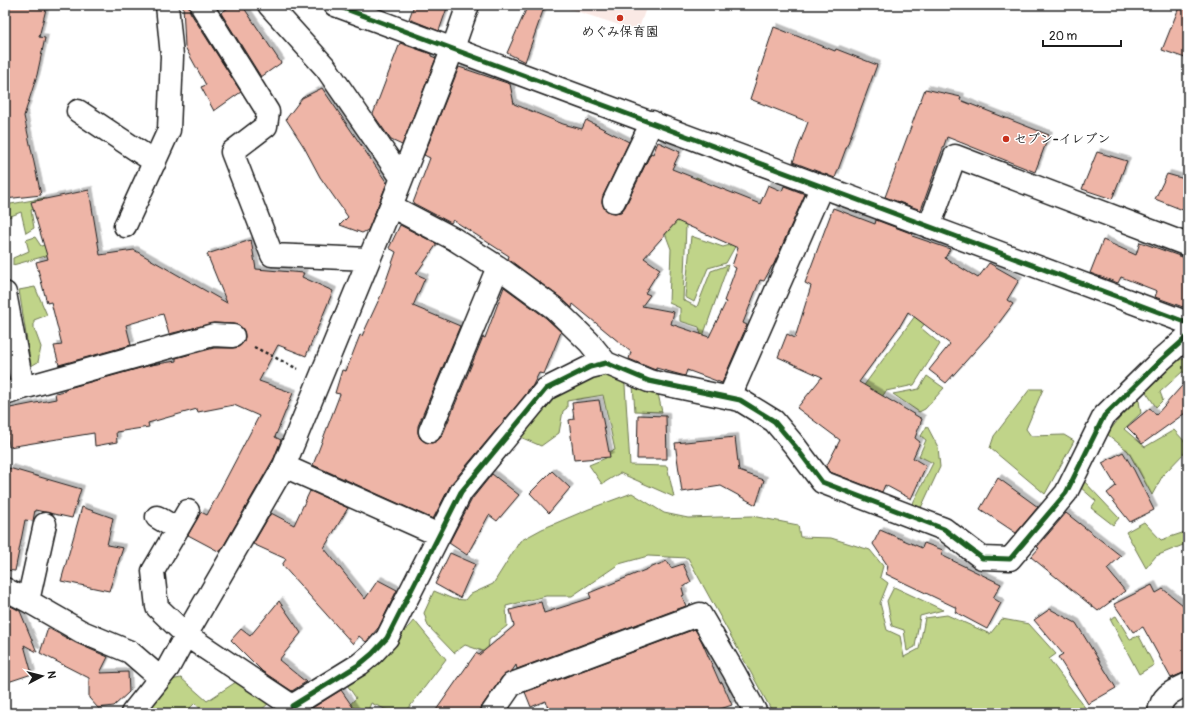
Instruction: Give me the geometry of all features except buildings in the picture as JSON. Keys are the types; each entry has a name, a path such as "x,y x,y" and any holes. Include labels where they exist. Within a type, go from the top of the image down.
{"street":[{"path":"125,226 169,130 172,56 167,5"},
{"path":"201,5 268,112 266,126 232,152 272,255 370,259"},
{"path":"269,5 326,68 402,177"},
{"path":"336,5 1188,323"},
{"path":"132,713 168,668 284,466 370,259 453,48 468,5"},
{"path":"78,111 155,162"},
{"path":"614,201 652,122"},
{"path":"929,226 955,156 1188,245"},
{"path":"729,398 822,186"},
{"path":"391,206 454,239 498,267 554,308 589,342 606,364"},
{"path":"430,431 498,267"},
{"path":"5,293 14,391 213,335 233,336"},
{"path":"188,511 153,571 157,607 186,635 295,710 360,664 387,638 461,492 546,389 590,366 606,364 649,381 740,400 774,422 795,446 822,482 944,529 982,558 1010,559 1066,493 1104,416 1161,360 1188,336"},
{"path":"284,466 439,535"},
{"path":"157,517 177,530"},
{"path":"28,601 45,524"},
{"path":"5,589 82,632 130,652 160,678"},
{"path":"500,710 512,684 700,614 756,713"},
{"path":"1159,713 1160,704 1170,692 1188,684"}],"path":[{"path":"233,336 320,380"}],"shaded area":[{"name":"めぐみ保育園","path":"557,5 647,5 638,31"}],"green space":[{"path":"696,177 701,179 686,226 683,300 697,307 711,271 728,265 702,339 699,327 680,321 680,308 669,303 671,249 662,225 677,219"},
{"path":"45,198 46,207 31,210 34,228 26,233 21,212 6,218 5,205"},
{"path":"691,236 723,247 737,243 726,263 708,268 694,302 685,297"},
{"path":"35,237 41,246 53,243 53,254 13,265 13,258 29,251 26,240"},
{"path":"35,287 47,315 34,320 34,328 41,347 38,362 31,366 19,290"},
{"path":"929,297 936,311 921,328 940,344 914,385 886,391 876,406 854,399"},
{"path":"1181,359 1188,359 1188,373 1182,372 1160,392 1163,400 1156,407 1144,389"},
{"path":"612,374 625,385 630,465 667,466 674,497 620,473 602,484 589,465 606,458 608,452 615,450 603,395 567,401 567,408 563,411 559,433 541,446 518,436 548,406 565,386 593,376"},
{"path":"927,376 944,388 925,409 919,412 893,394 919,389"},
{"path":"633,386 657,389 662,412 635,411"},
{"path":"1030,389 1043,389 1026,429 1031,436 1064,435 1074,441 1045,494 990,448 994,436"},
{"path":"1138,395 1141,413 1124,429 1145,447 1174,430 1188,445 1188,449 1163,475 1152,495 1128,451 1107,434"},
{"path":"927,426 938,447 940,467 920,510 912,505 933,463 919,456 926,440 921,436"},
{"path":"1083,480 1119,518 1113,525 1091,508 1096,501 1080,487"},
{"path":"632,493 664,513 688,518 752,516 798,525 800,537 831,538 870,550 883,566 880,577 888,583 880,603 887,630 900,636 904,657 919,649 925,618 947,615 990,634 1002,619 1029,624 1056,654 1049,659 1089,713 773,713 688,558 648,556 619,564 572,596 546,596 506,606 507,626 489,640 488,653 465,645 454,653 428,626 424,613 434,591 453,599 465,600 469,595 493,584 520,541 542,529"},
{"path":"1144,522 1161,540 1188,531 1188,543 1156,556 1146,568 1126,532"},
{"path":"894,587 943,610 920,616 915,647 907,651 904,630 892,626 887,601"},
{"path":"1116,616 1130,639 1139,636 1154,665 1139,674 1110,619"},
{"path":"414,620 446,659 405,713 394,713 371,703 367,713 348,713 346,709 356,698 345,682 393,645"},
{"path":"181,678 207,701 239,680 270,702 258,713 204,713 195,703 185,713 141,713 166,681"}],"cycle path":[{"path":"335,5 1188,323"},
{"path":"292,706 360,664 387,638 461,492 546,389 590,367 606,363 649,381 740,400 774,421 822,482 944,529 982,558 1010,559 1066,493 1104,416 1161,360 1188,336"}],"place":[{"name":"めぐみ保育園","path":"620,18"},
{"name":"セブン-イレブン","path":"1006,139"}]}
